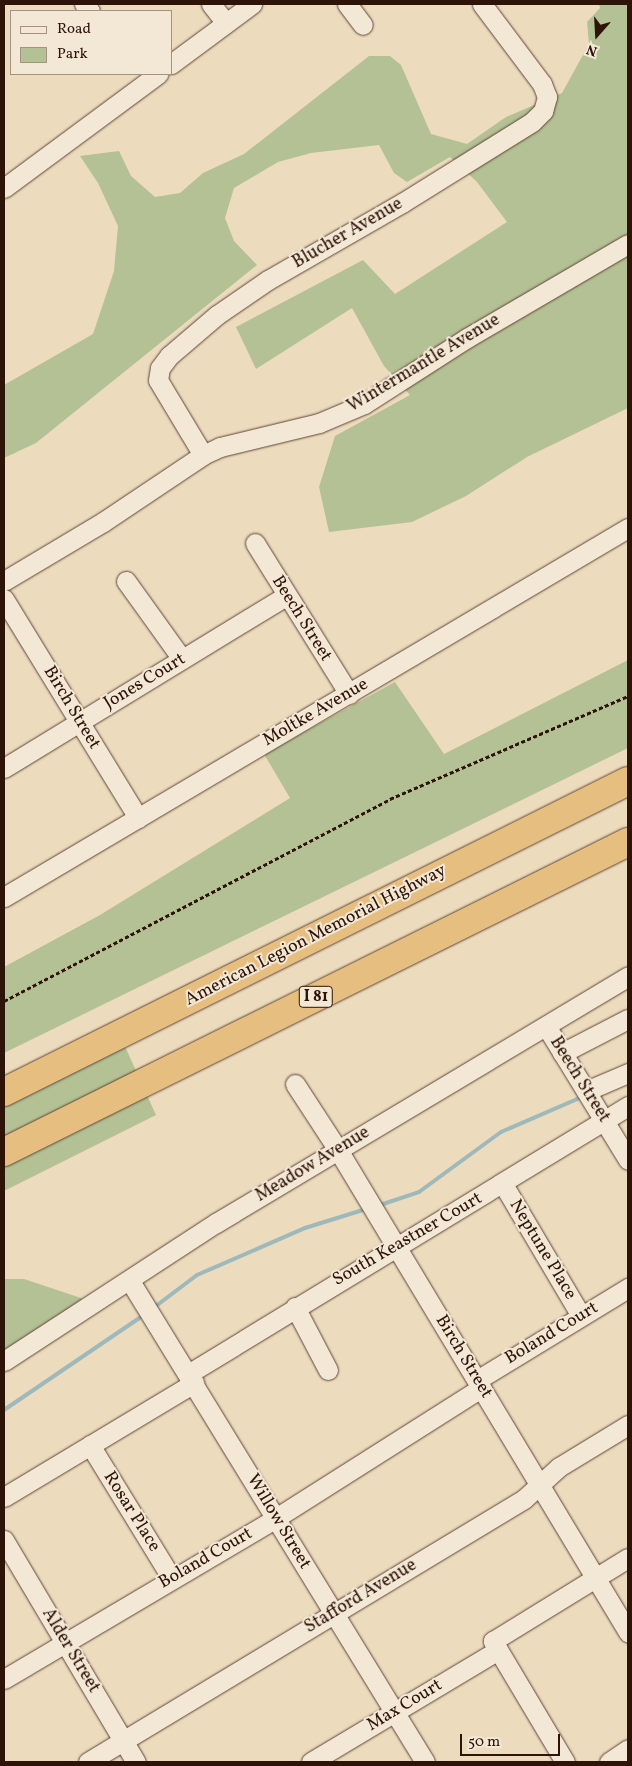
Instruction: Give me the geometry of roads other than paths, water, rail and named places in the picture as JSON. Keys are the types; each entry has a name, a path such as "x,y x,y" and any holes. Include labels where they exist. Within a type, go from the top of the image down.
{"highway":[{"name":"American Legion Memorial Highway","path":"4,1092 628,781"},
{"name":"I 81","path":"4,1152 628,842"},
{"path":"4,1157 39,1134"}],"street":[{"path":"212,4 226,23"},
{"path":"172,63 252,4"},
{"path":"347,4 363,25"},
{"name":"Blucher Avenue","path":"203,455 162,391 158,374 169,356 190,337 252,290 516,132 538,116 547,103 546,91 532,68 482,4"},
{"path":"4,188 147,77"},
{"name":"Wintermantle Avenue","path":"4,581 103,522 203,455 220,446 319,423 364,404 467,338 628,244"},
{"name":"Moltke Avenue","path":"4,897 628,528"},
{"name":"Beech Street","path":"254,543 349,694"},
{"path":"126,581 182,659"},
{"name":"Jones Court","path":"4,768 286,596"},
{"name":"Birch Street","path":"4,599 138,818"},
{"name":"Meadow Avenue","path":"4,1361 130,1281 216,1223 628,976"},
{"path":"562,1052 628,1019"},
{"name":"Beech Street","path":"546,1026 628,1160"},
{"path":"586,1091 628,1073"},
{"name":"Birch Street","path":"295,1084 338,1150 628,1632"},
{"name":"South Keastner Court","path":"4,1497 90,1445 295,1306 503,1184 628,1106"},
{"name":"Neptune Place","path":"503,1184 581,1316"},
{"name":"Willow Street","path":"130,1281 424,1762"},
{"name":"Boland Court","path":"4,1679 276,1518 581,1316 628,1288"},
{"path":"295,1306 328,1370"},
{"name":"Stafford Avenue","path":"88,1762 524,1499 538,1483 628,1425"},
{"name":"Rosar Place","path":"90,1445 172,1579"},
{"name":"Alder Street","path":"4,1540 136,1762"},
{"name":"Max Court","path":"311,1762 395,1712 596,1577 628,1558"},
{"path":"496,1645 564,1762"},
{"path":"609,1762 628,1749"}],"waterway":[{"path":"377,1206 419,1192 501,1132 584,1096"},
{"path":"152,1309 197,1275 305,1228 366,1209"},
{"path":"4,1410 144,1315"}]}
